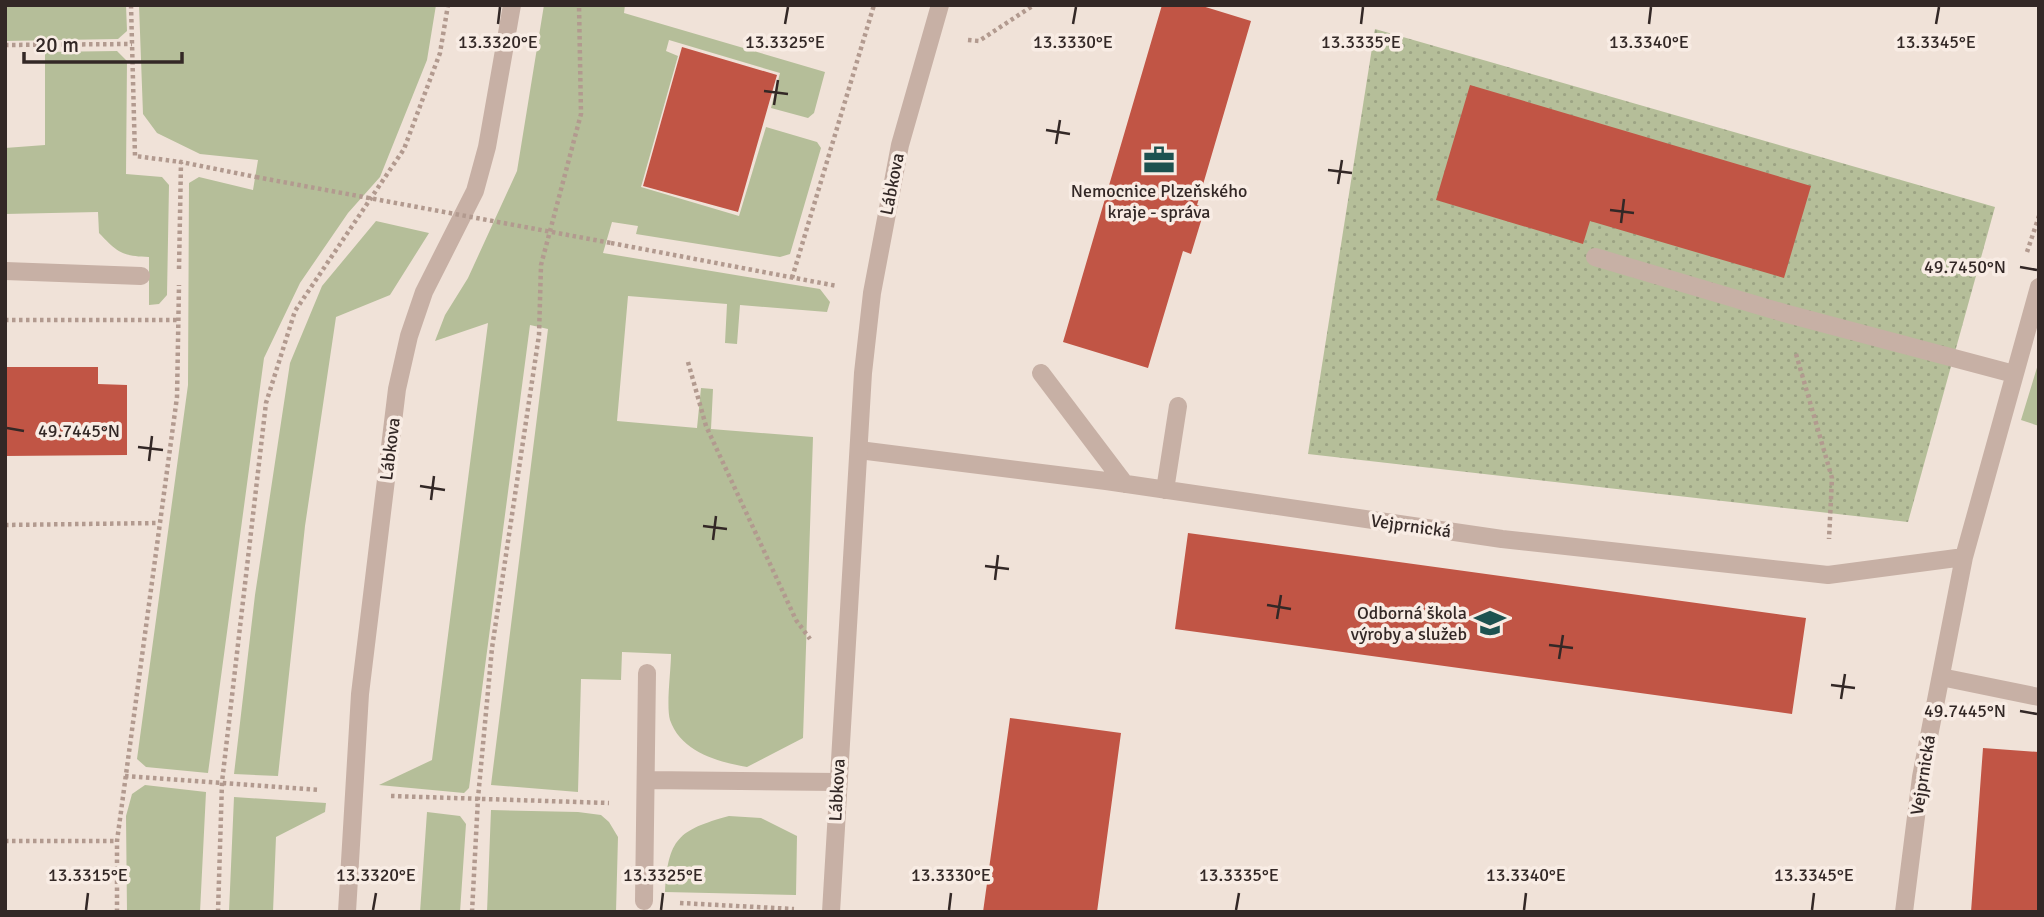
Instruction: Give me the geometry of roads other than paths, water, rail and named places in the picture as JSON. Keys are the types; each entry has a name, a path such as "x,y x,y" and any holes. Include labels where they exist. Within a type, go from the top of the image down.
{"street":[{"name":"Lábkova","path":"347,912 360,694 397,389 409,336 425,292 475,191 487,147 512,5"},
{"name":"Lábkova","path":"831,912 837,782 872,293 900,145 940,5"},
{"path":"1595,257 1784,313 2014,374"},
{"path":"5,271 141,276"},
{"name":"Vejprnická","path":"1904,912 1921,777 1964,557 2039,287"},
{"path":"1041,373 1125,484"},
{"path":"1165,490 1178,405"},
{"name":"Vejprnická","path":"859,450 1125,484 1502,539 1828,575 1964,557"},
{"path":"644,901 647,673"},
{"path":"1941,677 2039,697"},
{"path":"646,780 837,782"}],"place":[{"name":"Nemocnice Plzeňského kraje - správa","path":"1159,160"},
{"name":"Odborná škola výroby a služeb","path":"1490,623"}]}
